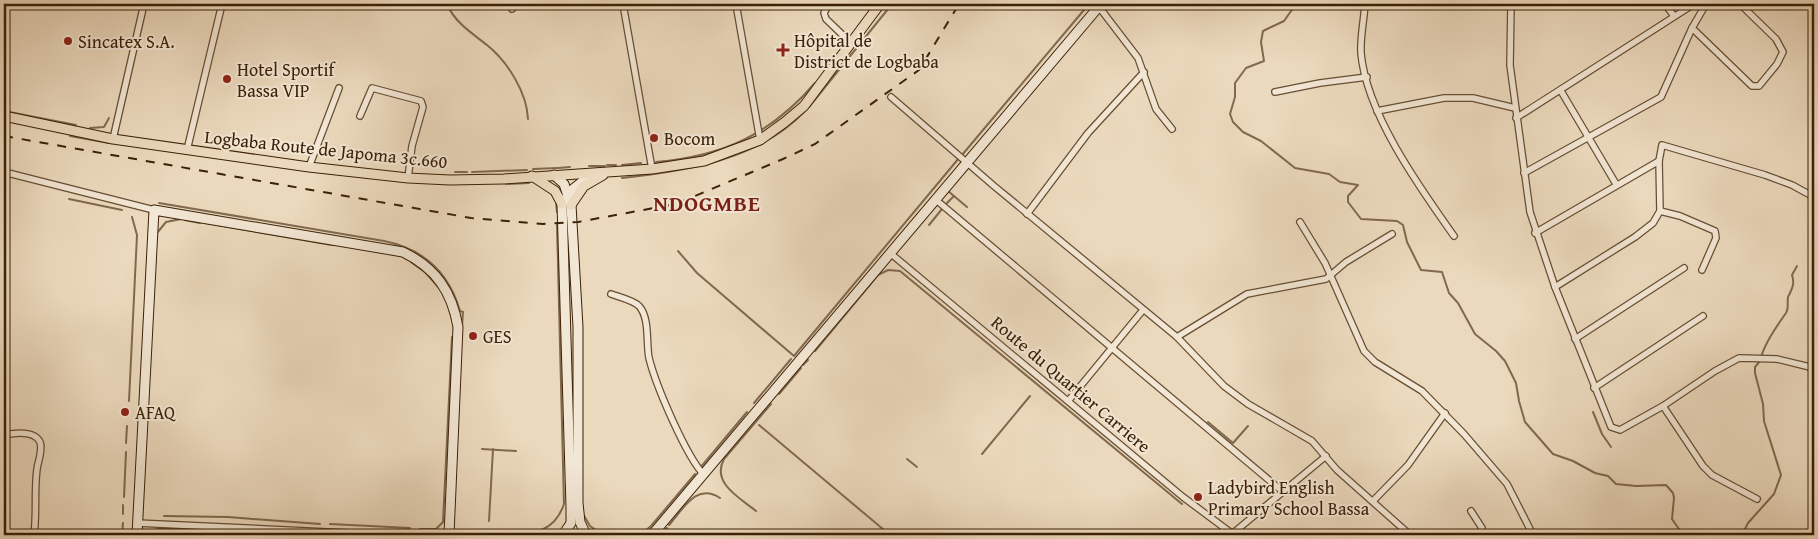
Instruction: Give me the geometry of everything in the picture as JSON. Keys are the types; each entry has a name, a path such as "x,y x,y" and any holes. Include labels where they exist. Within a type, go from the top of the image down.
{"main road":[{"name":"Logbaba Route de Japoma 3c.660","path":"4,116 112,139 309,167 408,178 450,180 592,174 652,169 704,161 760,140 785,122 804,106 880,4"},
{"path":"532,176 555,191 567,204 584,186 610,172"}],"street":[{"path":"112,139 144,4"},
{"path":"186,150 222,4"},
{"path":"314,4 324,6 367,4"},
{"path":"623,4 652,169"},
{"path":"736,4 760,140"},
{"path":"829,4 824,13 826,19 850,42"},
{"path":"1365,4 1361,53 1377,111 1397,150 1454,236"},
{"path":"1511,4 1510,65 1524,173 1535,233 1610,426 1615,430 1620,430 1663,406 1715,371 1739,358 1777,359 1814,368"},
{"path":"1665,4 1674,16"},
{"path":"1516,118 1694,4"},
{"path":"1524,173 1661,97 1692,28 1706,4"},
{"path":"1692,28 1752,86 1759,86 1777,64 1782,52 1776,40 1740,4"},
{"path":"652,535 704,476 966,161 1100,5 1138,58 1156,109 1172,129"},
{"path":"1027,214 1088,133 1144,72"},
{"path":"1275,92 1320,83 1367,77"},
{"path":"309,167 339,88"},
{"path":"360,116 372,88 421,101 423,107 412,146 408,178"},
{"path":"1560,91 1616,184"},
{"path":"891,96 1027,214 1177,337 1224,386 1248,404 1312,441 1337,470 1409,534"},
{"path":"1377,111 1444,98 1473,98 1515,108"},
{"path":"1555,288 1635,237 1653,223 1660,211 1659,160 1661,147 1664,145 1765,175 1792,185 1814,197"},
{"path":"1535,233 1659,160"},
{"path":"4,172 154,210 404,252 420,260 436,274 447,289 455,309 458,327 449,535"},
{"path":"563,535 571,523 567,204 569,193 592,174"},
{"path":"554,175 562,181 569,193"},
{"path":"935,199 1282,491"},
{"path":"567,204 578,327 578,503 580,522 586,535"},
{"path":"136,535 149,268 154,210"},
{"path":"1660,211 1680,216 1715,231 1716,238 1702,270"},
{"path":"1300,222 1316,244 1364,351 1375,362 1422,391 1444,413 1507,484 1533,535"},
{"path":"1177,337 1247,294 1321,280 1330,276 1346,262 1392,234"},
{"name":"Route du Quartier Carriere","path":"890,253 1027,368 1069,400 1183,497 1233,535"},
{"path":"1575,339 1684,268"},
{"path":"611,294 636,303 643,313 649,357 654,375 689,457 704,476"},
{"path":"1069,400 1143,310"},
{"path":"1594,388 1703,316"},
{"path":"1663,406 1703,466 1712,475 1757,499"},
{"path":"1373,501 1408,465 1444,413"},
{"path":"4,435 22,433 36,437 40,443 34,535"},
{"path":"1233,535 1282,491 1326,456"},
{"path":"1471,511 1482,528 1481,535"},
{"path":"137,523 391,535"}],"waterway":[{"path":"447,4 459,22 495,52 509,69 524,99 528,119"},
{"path":"809,107 892,4"},
{"path":"962,155 1089,4"},
{"path":"1296,4 1284,21 1263,31 1261,42 1264,61 1246,68 1235,83 1235,97 1230,114 1233,122 1243,132 1261,141 1295,168 1329,174 1340,182 1358,185 1348,196 1348,202 1361,219 1397,221 1403,225 1407,242 1421,270 1442,272 1449,293 1458,303 1475,334 1505,361 1516,383 1525,422 1553,454 1573,461 1595,473 1608,476 1616,484 1636,486 1666,485 1673,493 1674,498 1672,519 1683,535"},
{"path":"656,162 703,154 725,148 744,139 763,129 781,116 815,83"},
{"path":"4,111 76,125"},
{"path":"622,178 696,166 743,152 786,128 805,111"},
{"path":"90,128 104,127 109,118"},
{"path":"70,136 109,143"},
{"path":"678,251 697,273 794,356 959,158"},
{"path":"622,165 641,163"},
{"path":"607,165 616,165"},
{"path":"589,166 605,166"},
{"path":"558,168 570,167"},
{"path":"533,169 557,168"},
{"path":"472,172 527,170"},
{"path":"455,172 467,172"},
{"path":"506,184 529,183"},
{"path":"948,191 967,207"},
{"path":"551,193 556,202 557,212"},
{"path":"945,205 954,196"},
{"path":"69,199 122,210"},
{"path":"159,203 384,241 411,250 423,257 442,274 455,297 460,311 463,312 462,326"},
{"path":"929,225 942,209"},
{"path":"129,401 137,235 132,217"},
{"path":"157,233 166,222 181,219"},
{"path":"185,220 200,223"},
{"path":"206,223 332,245"},
{"path":"509,533 535,532 549,526 560,513 564,504 557,225"},
{"path":"411,262 426,273 439,288"},
{"path":"1761,357 1769,339 1787,311 1788,297 1793,284 1792,275 1797,266"},
{"path":"815,351 878,275 888,270 900,271 1182,504"},
{"path":"449,308 452,320"},
{"path":"420,529 436,529 443,522 452,337"},
{"path":"754,403 791,359"},
{"path":"803,365 808,360"},
{"path":"1742,535 1748,523 1774,494 1781,475 1764,421 1763,404 1755,373 1755,367 1760,361"},
{"path":"779,394 801,368"},
{"path":"982,454 1030,396"},
{"path":"756,511 735,495 724,483 721,468 724,459 771,404"},
{"path":"700,468 747,412"},
{"path":"1593,412 1602,434 1611,447"},
{"path":"1208,422 1233,443 1248,426"},
{"path":"759,425 890,535"},
{"path":"126,443 127,426"},
{"path":"482,449 516,451"},
{"path":"489,521 493,449"},
{"path":"124,497 126,452"},
{"path":"907,459 917,467"},
{"path":"640,535 651,526 695,474"},
{"path":"669,525 685,505 697,495 704,493 712,494 720,498"},
{"path":"123,505 123,514"},
{"path":"583,514 590,526 603,535"},
{"path":"164,516 228,517 320,524"},
{"path":"122,535 123,523"},
{"path":"330,524 410,528"},
{"path":"146,535 162,528 262,533"},
{"path":"660,535 667,528"},
{"path":"273,534 294,535"}],"railway":[{"path":"4,136 471,218 543,224 578,222 676,204 815,144 919,70 959,4"}],"place":[{"name":"Sincatex S.A.","path":"68,41"},
{"name":"Hôpital de District de Logbaba","path":"783,50"},
{"name":"Hotel Sportif Bassa VIP","path":"227,79"},
{"name":"Bocom","path":"654,138"},
{"name":"GES","path":"473,336"},
{"name":"AFAQ","path":"125,412"},
{"name":"Ladybird English Primary School Bassa","path":"1198,497"}],"district":[{"name":"NDOGMBE","path":"707,203"}]}
